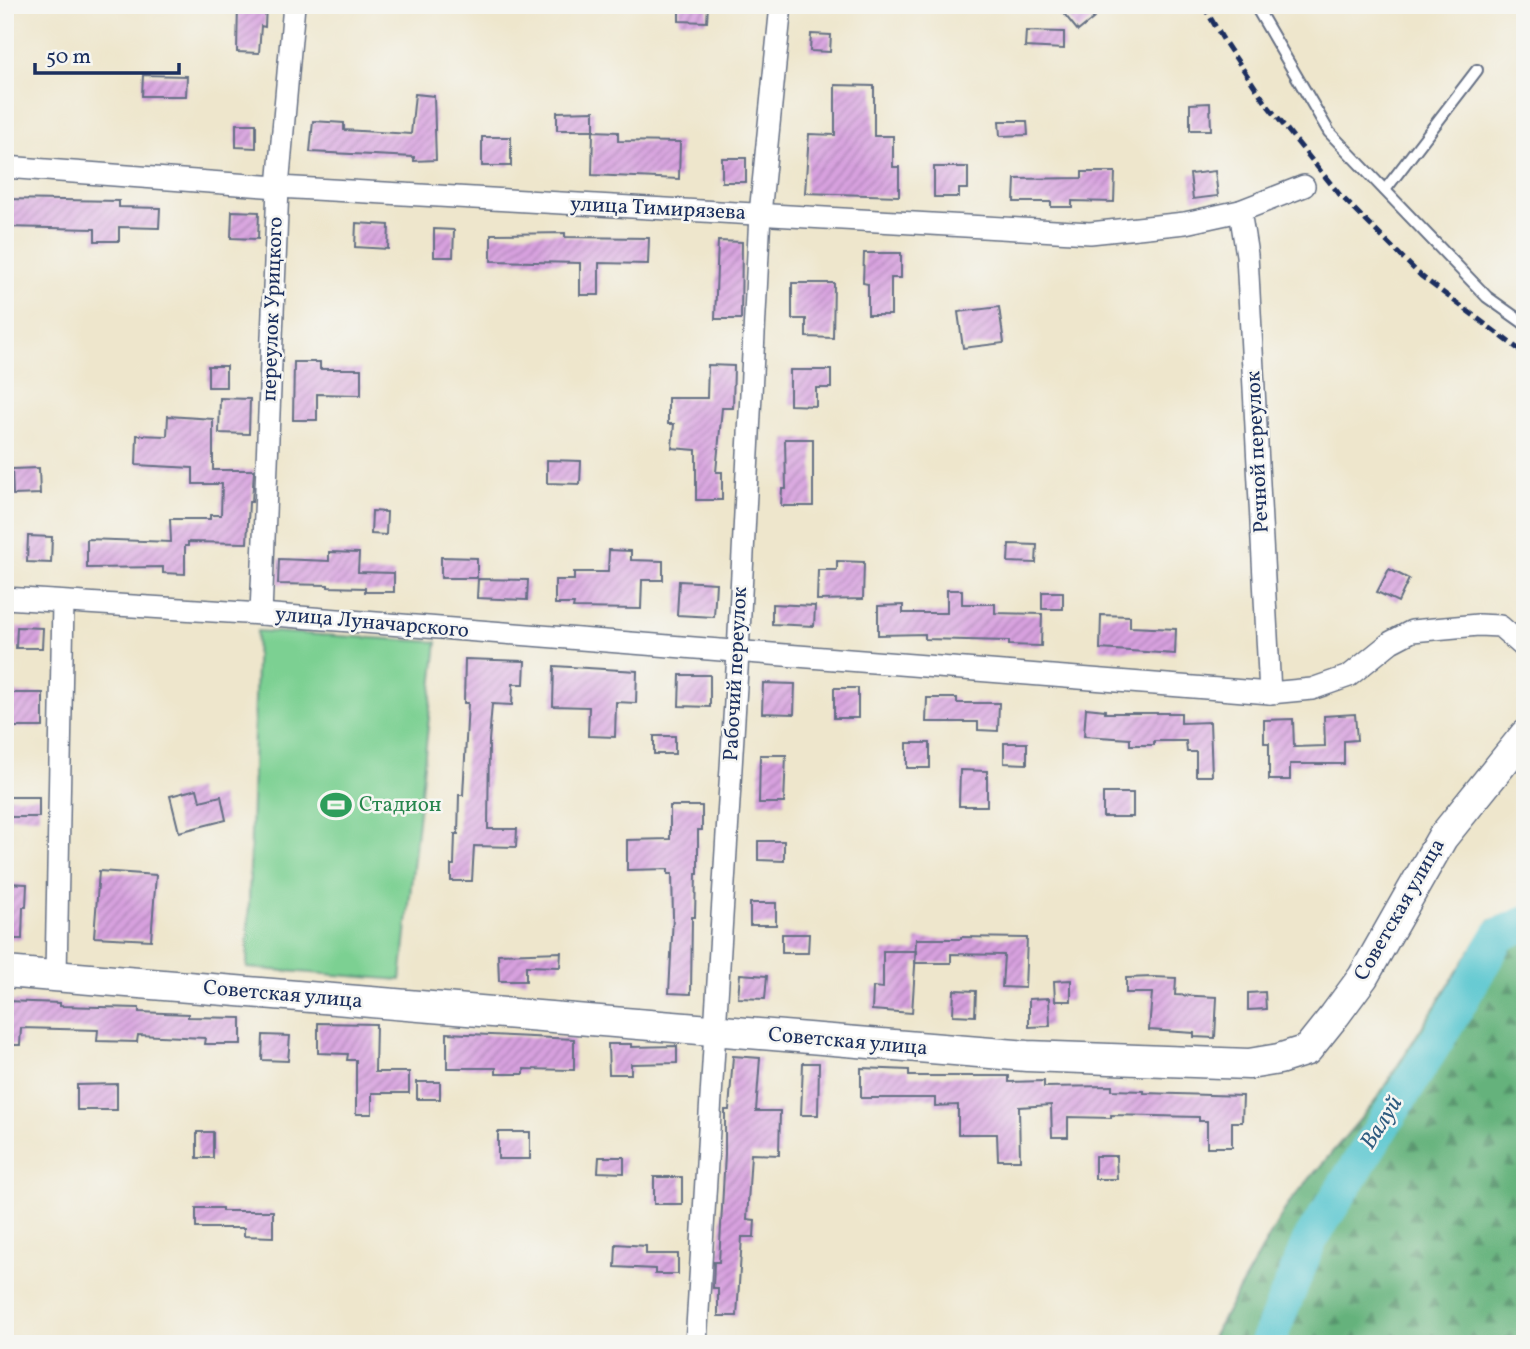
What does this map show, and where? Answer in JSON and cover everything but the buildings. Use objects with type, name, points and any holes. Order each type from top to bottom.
[{"type":"main road","name":"Советская улица","points":[[5,972],[1027,1056],[1249,1064],[1279,1059],[1307,1049],[1363,977],[1442,838],[1525,735]]},
{"type":"street","name":"переулок Урицкого","points":[[261,614],[278,187],[294,5]]},
{"type":"street","name":"Рабочий переулок","points":[[696,1344],[738,653],[760,214],[781,5]]},
{"type":"street","name":"улица Тимирязева","points":[[5,167],[278,187],[1090,233],[1185,223],[1240,211],[1304,186]]},
{"type":"street","name":"Речной переулок","points":[[1240,211],[1247,255],[1270,693]]},
{"type":"street","name":"улица Луначарского","points":[[5,598],[261,614],[1270,693],[1311,689],[1349,676],[1391,642],[1412,631],[1478,625],[1500,626],[1525,648]]},
{"type":"street","points":[[56,975],[63,602]]},
{"type":"lane","points":[[1255,5],[1329,132],[1487,297],[1525,324]]},
{"type":"lane","points":[[1385,190],[1477,70]]},
{"type":"green space","name":"Стадион","points":[[257,631],[437,642],[401,980],[247,968]]},
{"type":"green space","points":[[1525,907],[1525,1344],[1208,1344],[1288,1204],[1374,1103],[1489,921]]},
{"type":"waterway","name":"Валуй","points":[[1267,1344],[1310,1240],[1447,1024],[1499,935],[1525,924]]},
{"type":"railway","points":[[1203,5],[1268,106],[1340,195],[1421,276],[1525,354]]},
{"type":"place","name":"Стадион","points":[[336,805]]}]
